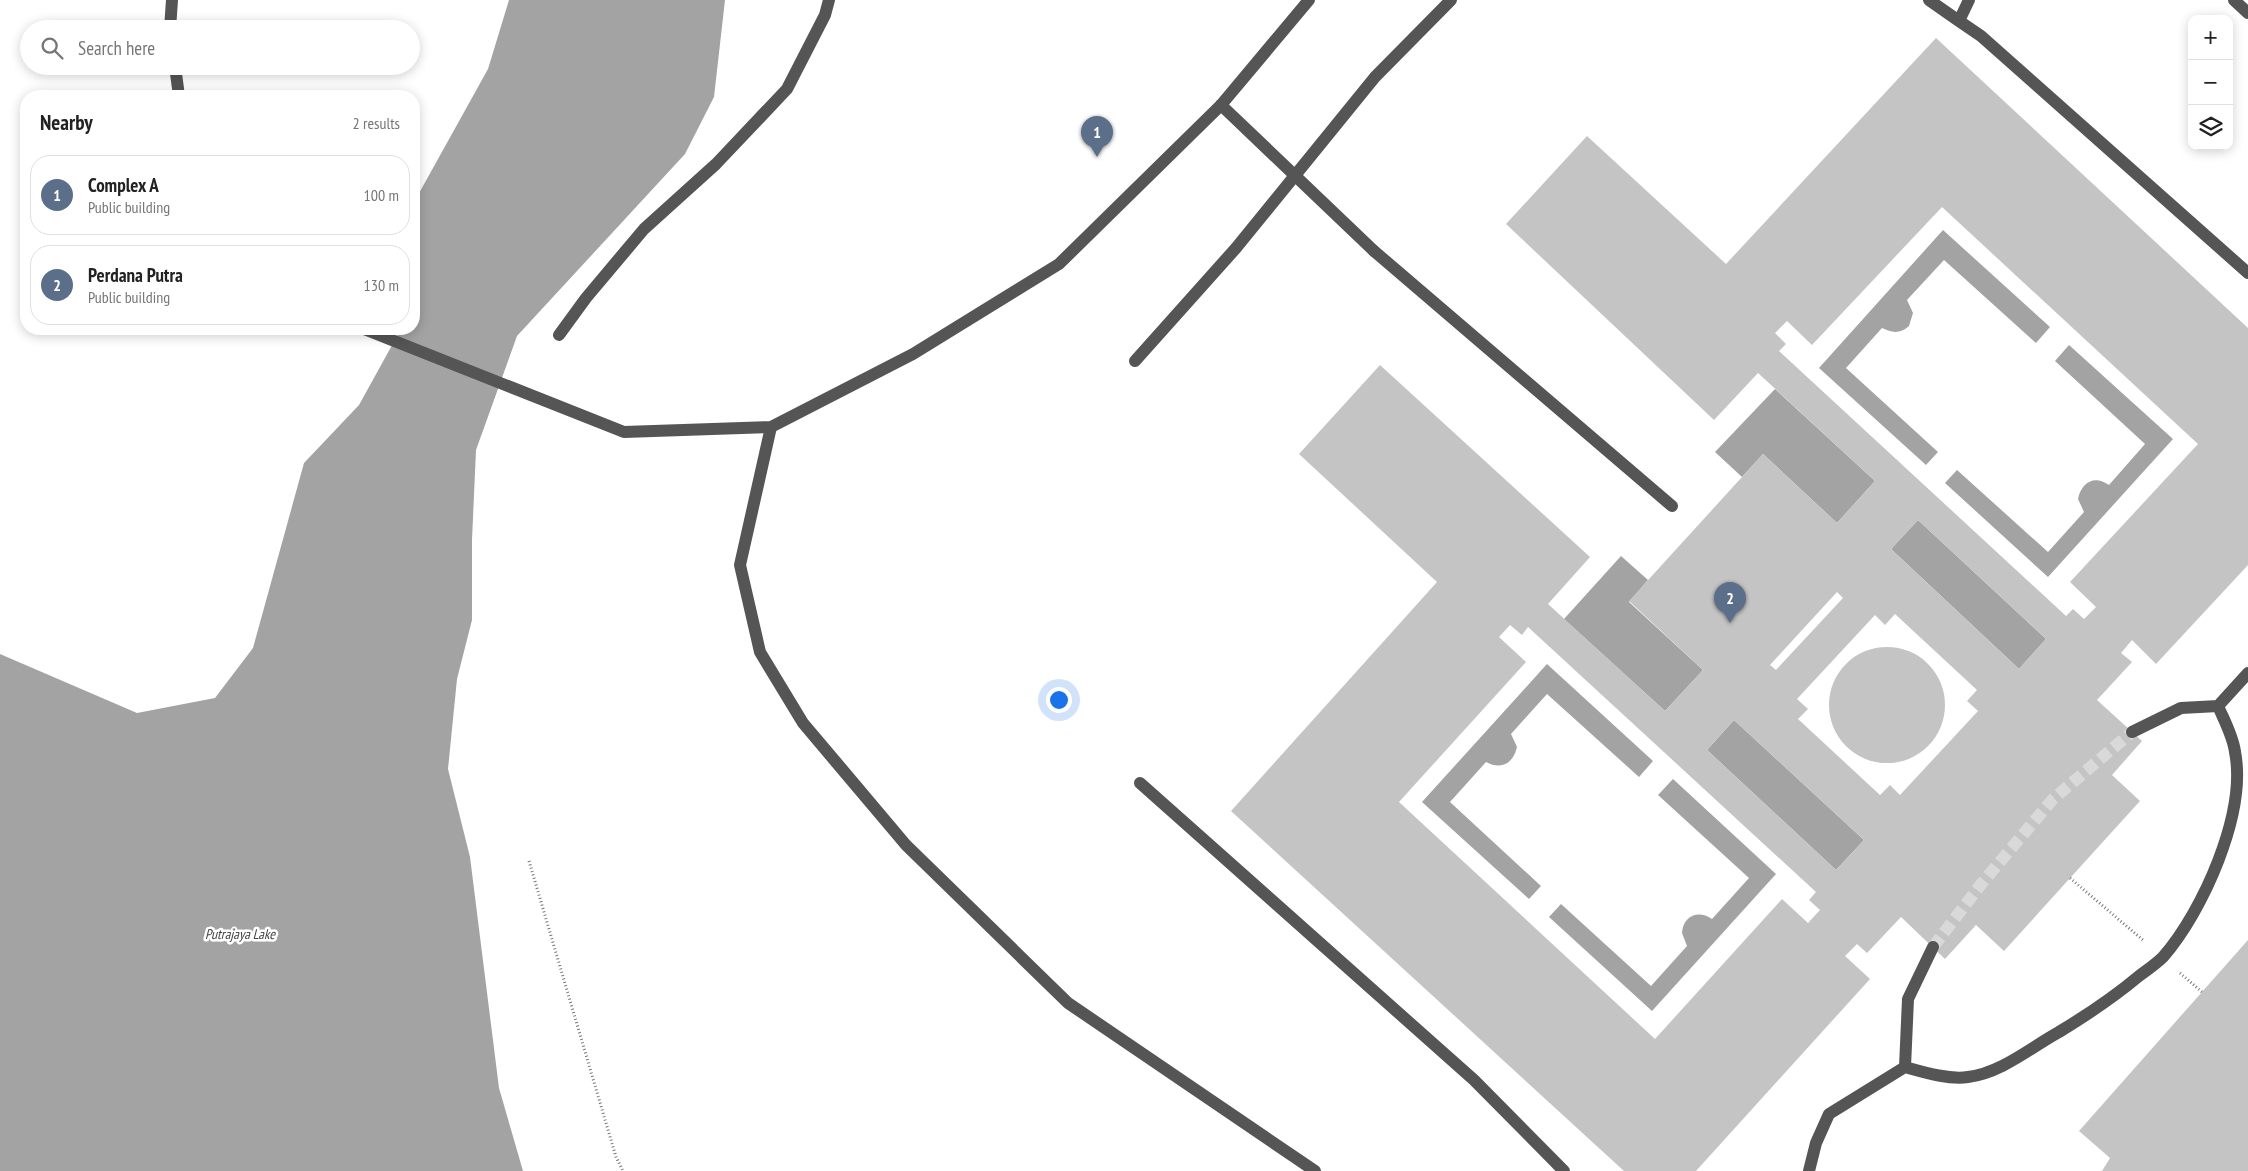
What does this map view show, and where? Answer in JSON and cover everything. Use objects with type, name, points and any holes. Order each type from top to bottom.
[{"type":"lane","points":[[171,20],[172,0]]},
{"type":"lane","points":[[559,335],[586,298],[644,229],[716,164],[786,89],[825,15],[830,0]]},
{"type":"lane","points":[[379,335],[624,432],[771,427],[913,354],[1059,264],[1221,106],[1309,0]]},
{"type":"lane","points":[[1135,361],[1236,248],[1375,77],[1451,0]]},
{"type":"lane","points":[[1929,0],[1981,36],[2248,273]]},
{"type":"lane","points":[[1959,21],[1968,0]]},
{"type":"lane","points":[[2234,0],[2248,13]]},
{"type":"lane","points":[[177,75],[179,90]]},
{"type":"lane","points":[[1221,106],[1374,251],[1672,506]]},
{"type":"lane","points":[[771,427],[740,565],[760,652],[803,723],[906,845],[1068,1002],[1315,1171]]},
{"type":"lane","points":[[2132,732],[2181,708],[2218,706],[2248,673]]},
{"type":"lane","points":[[1809,1171],[1816,1143],[1828,1114],[1905,1067],[1929,1074],[1968,1077],[2004,1066],[2106,1003],[2162,958],[2185,927],[2204,894],[2220,857],[2230,820],[2237,784],[2235,751],[2218,706]]},
{"type":"lane","points":[[1140,783],[1474,1080],[1564,1171]]},
{"type":"lane","points":[[1905,1067],[1908,999],[1933,947]]},
{"type":"path","points":[[529,861],[616,1157],[623,1171]]},
{"type":"path","points":[[2070,878],[2125,925]]},
{"type":"path","points":[[2180,973],[2202,992]]},
{"type":"water","name":"Putrajaya Lake","points":[[509,0],[725,0],[714,97],[685,154],[517,336],[476,450],[472,540],[472,620],[457,679],[448,769],[470,857],[499,1088],[523,1171],[0,1171],[0,654],[137,713],[215,698],[253,648],[304,463],[359,405],[398,335],[420,335],[420,191],[488,69]]},
{"type":"water","points":[[1943,230],[2050,327],[2036,343],[1944,260],[1907,300],[1913,313],[1909,326],[1896,332],[1882,328],[1846,368],[1938,452],[1926,465],[1819,368]]},
{"type":"water","points":[[2069,345],[2173,439],[2048,577],[1945,483],[1957,470],[2048,552],[2084,512],[2078,499],[2085,485],[2093,480],[2098,480],[2109,485],[2145,444],[2055,361]]},
{"type":"water","points":[[1775,389],[1875,481],[1837,523],[1763,454],[1742,477],[1715,452]]},
{"type":"water","points":[[1918,520],[2046,639],[2019,669],[1891,549]]},
{"type":"water","points":[[1621,556],[1648,580],[1629,602],[1703,670],[1665,711],[1564,619]]},
{"type":"water","points":[[1547,664],[1653,761],[1639,777],[1547,694],[1511,734],[1517,747],[1513,758],[1506,764],[1501,765],[1486,762],[1450,802],[1541,886],[1529,899],[1422,802]]},
{"type":"water","points":[[1734,720],[1864,840],[1836,870],[1707,750]]},
{"type":"water","points":[[1673,779],[1776,874],[1652,1011],[1549,917],[1561,904],[1651,986],[1687,946],[1682,933],[1688,918],[1702,915],[1712,919],[1749,878],[1658,795]]},
{"type":"building","points":[[1936,38],[2248,328],[2248,565],[2156,664],[2132,640],[2121,653],[2132,662],[2097,700],[2142,741],[2112,775],[2140,801],[2004,951],[1976,925],[1945,959],[1901,917],[1867,953],[1857,944],[1845,956],[1870,979],[1696,1171],[1624,1171],[1231,811],[1437,582],[1299,454],[1380,365],[1590,557],[1548,604],[1665,711],[1703,670],[1629,601],[1763,454],[1837,523],[1875,481],[1758,373],[1714,420],[1506,224],[1587,136],[1726,264]],"holes":[[[1942,207],[2198,444],[2070,582],[2096,607],[2084,619],[2073,609],[2066,616],[1779,351],[1786,344],[1775,333],[1787,321],[1812,345]],[[1918,520],[2046,639],[2019,669],[1891,549]],[[1837,592],[1843,598],[1776,670],[1770,665]],[[1895,614],[1977,690],[1967,701],[1978,711],[1900,795],[1890,785],[1880,795],[1798,719],[1808,709],[1797,699],[1875,615],[1885,625]],[[1510,625],[1522,635],[1528,627],[1816,892],[1809,900],[1820,910],[1808,923],[1782,899],[1655,1039],[1399,802],[1526,662],[1499,637]],[[1734,720],[1864,840],[1836,870],[1707,750]]]},
{"type":"building","points":[[1887,647],[1909,651],[1928,664],[1941,683],[1945,705],[1941,727],[1928,746],[1909,759],[1887,763],[1865,759],[1846,746],[1833,727],[1829,705],[1833,683],[1846,664],[1865,651]]},
{"type":"building","points":[[2248,940],[2248,1171],[2102,1171],[2110,1158],[2079,1131]]},
{"type":"tunnel","points":[[1933,947],[1982,883],[2053,799],[2132,732]]},
{"type":"place","name":"Complex A","points":[[1097,157]]},
{"type":"place","name":"Perdana Putra","points":[[1730,623]]}]
